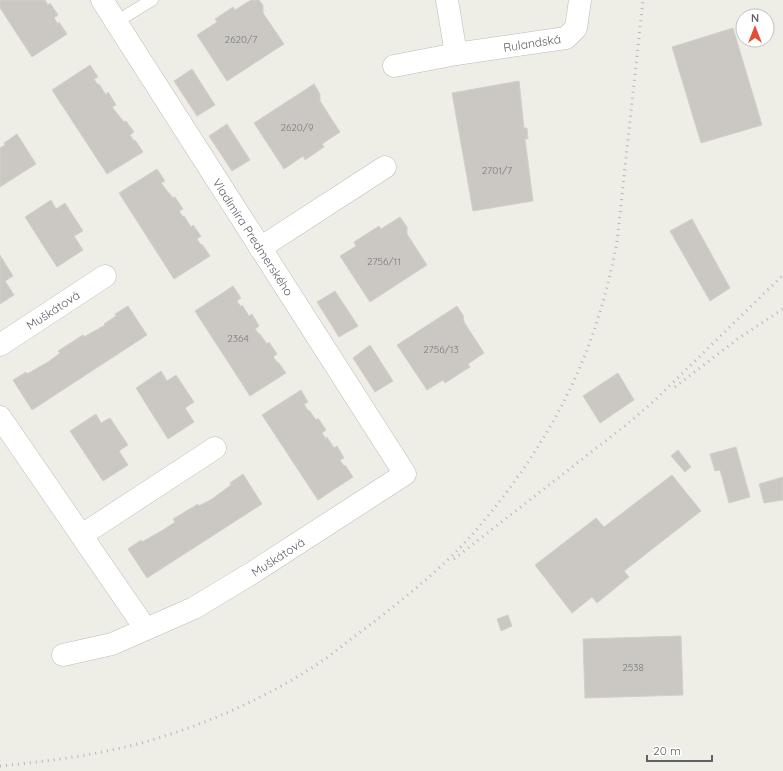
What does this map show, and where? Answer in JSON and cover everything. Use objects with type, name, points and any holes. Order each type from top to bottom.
[{"type":"street","name":"Vladimíra Predmerského","points":[[102,0],[405,474]]},
{"type":"street","points":[[447,0],[456,54]]},
{"type":"street","name":"Rulandská","points":[[394,66],[456,54],[566,38],[576,28],[580,0]]},
{"type":"street","points":[[260,248],[385,167]]},
{"type":"street","name":"Muškátová","points":[[0,345],[105,276]]},
{"type":"street","points":[[0,417],[145,628]]},
{"type":"street","points":[[82,535],[215,448]]},
{"type":"street","name":"Muškátová","points":[[63,655],[112,644],[145,628],[194,608],[259,569],[405,474]]},
{"type":"lane","points":[[116,22],[152,0]]},
{"type":"building","points":[[0,0],[45,0],[48,5],[50,3],[58,15],[54,18],[58,24],[59,22],[67,34],[32,57],[0,8]]},
{"type":"building","points":[[251,0],[259,0],[263,5],[263,13],[284,44],[227,81],[197,35],[217,22],[215,19],[233,7],[235,10]]},
{"type":"building","points":[[733,28],[735,35],[735,48],[739,48],[762,125],[701,143],[672,47]]},
{"type":"building","points":[[90,65],[98,77],[94,79],[106,95],[108,92],[116,105],[112,107],[124,122],[126,121],[134,132],[130,135],[143,152],[107,174],[52,90]]},
{"type":"building","points":[[192,69],[215,105],[197,116],[174,81]]},
{"type":"building","points":[[519,81],[524,128],[527,128],[528,139],[525,139],[533,201],[473,211],[452,93]]},
{"type":"building","points":[[314,84],[320,94],[320,101],[340,132],[322,144],[324,147],[305,160],[303,156],[284,169],[254,123]]},
{"type":"building","points":[[227,124],[250,160],[232,171],[209,136]]},
{"type":"building","points":[[17,134],[36,164],[0,187],[0,148],[5,145],[4,143]]},
{"type":"building","points":[[157,169],[165,181],[161,183],[173,198],[175,197],[183,209],[179,211],[191,227],[193,225],[201,236],[197,239],[210,256],[174,279],[119,193]]},
{"type":"building","points":[[51,200],[56,209],[65,203],[83,231],[74,236],[83,250],[57,267],[25,217]]},
{"type":"building","points":[[400,217],[407,227],[407,234],[427,265],[370,302],[340,256],[356,246],[354,242],[379,226],[381,229]]},
{"type":"building","points":[[692,219],[730,288],[710,301],[670,231]]},
{"type":"building","points":[[0,255],[13,276],[5,281],[14,295],[0,304]]},
{"type":"building","points":[[233,286],[241,298],[237,301],[241,307],[242,305],[249,316],[252,314],[259,326],[255,329],[267,344],[269,342],[277,354],[273,357],[286,373],[250,396],[195,311]]},
{"type":"building","points":[[335,291],[358,326],[339,337],[317,302]]},
{"type":"building","points":[[128,306],[147,335],[32,410],[13,380],[48,362],[60,353],[58,351],[83,335],[84,337],[105,325],[104,324],[116,316],[115,314]]},
{"type":"building","points":[[457,306],[463,315],[464,322],[484,353],[468,364],[470,367],[445,383],[443,380],[427,390],[397,345]]},
{"type":"building","points":[[370,345],[393,381],[375,392],[353,358]]},
{"type":"building","points":[[161,371],[167,381],[176,375],[194,402],[185,408],[194,422],[168,439],[136,388]]},
{"type":"building","points":[[618,373],[634,400],[600,423],[583,396]]},
{"type":"building","points":[[301,390],[308,402],[304,404],[308,411],[309,410],[316,420],[318,418],[326,430],[322,433],[326,439],[327,437],[334,448],[337,446],[344,458],[340,460],[353,477],[318,500],[262,415]]},
{"type":"building","points":[[96,414],[101,423],[110,418],[128,445],[119,451],[128,465],[103,481],[70,431]]},
{"type":"building","points":[[736,447],[750,497],[729,503],[720,470],[715,471],[710,454]]},
{"type":"building","points":[[678,450],[691,467],[685,472],[671,456]]},
{"type":"building","points":[[243,474],[262,504],[147,578],[128,549],[141,540],[142,542],[163,530],[175,522],[173,519],[198,504],[199,506],[212,499]]},
{"type":"building","points":[[672,475],[701,511],[624,571],[629,577],[597,603],[592,597],[572,613],[535,565],[596,518],[604,527]]},
{"type":"building","points":[[783,477],[783,500],[764,503],[759,484]]},
{"type":"building","points":[[508,615],[512,626],[501,631],[497,619]]},
{"type":"building","points":[[681,636],[683,695],[585,698],[583,639]]},
{"type":"railway","points":[[0,766],[78,756],[117,749],[155,739],[200,724],[266,694],[328,657],[406,596],[456,551],[489,515],[509,490],[545,435],[561,407],[588,348],[601,309],[617,242],[643,0]]},
{"type":"railway","points":[[454,559],[626,425],[654,401],[783,275]]},
{"type":"railway","points":[[675,387],[739,338],[783,309]]}]
